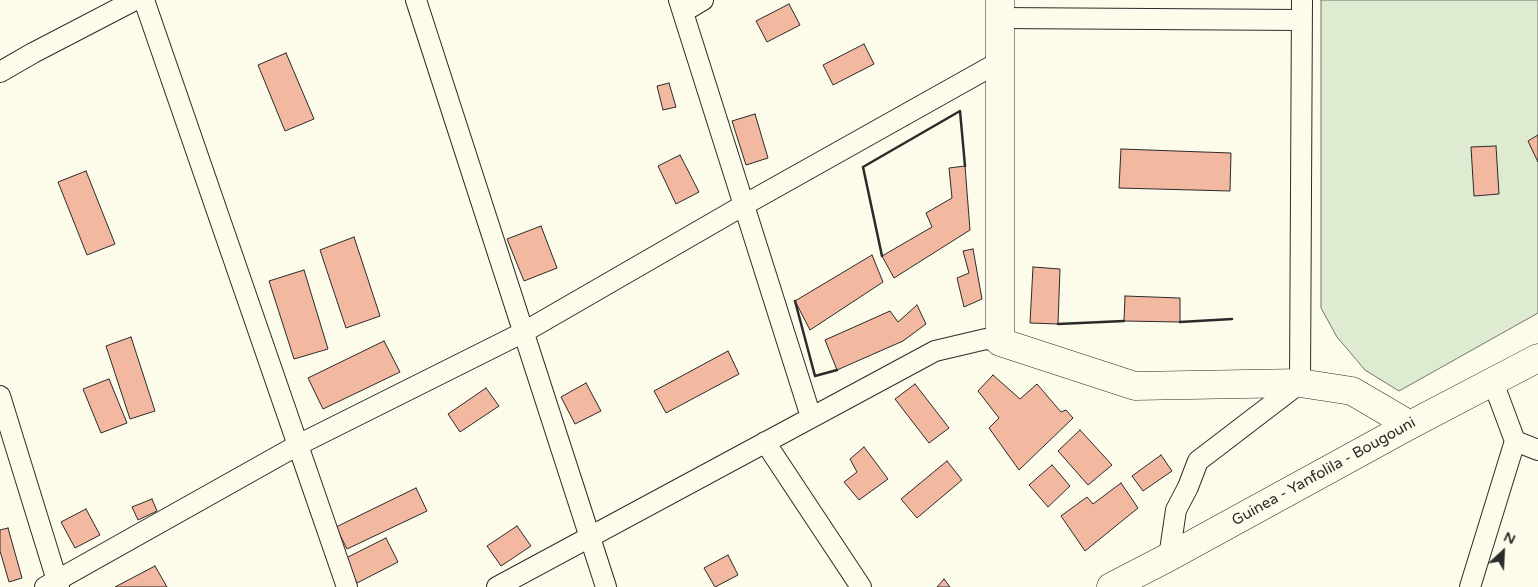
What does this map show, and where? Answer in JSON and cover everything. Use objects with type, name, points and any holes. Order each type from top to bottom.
[{"type":"street","points":[[0,72],[135,0]]},
{"type":"street","points":[[144,0],[347,587]]},
{"type":"street","points":[[416,0],[606,587]]},
{"type":"street","points":[[703,0],[681,6],[811,418]]},
{"type":"street","points":[[1000,342],[1000,9],[1302,10],[1300,384]]},
{"type":"street","points":[[0,396],[53,585],[298,445],[524,332],[744,205],[999,62]]},
{"type":"street","points":[[497,587],[935,350],[986,339],[1135,386],[1300,384],[1352,391],[1410,425]]},
{"type":"street","name":"Guinea - Yanfolila - Bougouni","points":[[1126,585],[1169,558],[1410,425],[1538,358]]},
{"type":"street","points":[[1470,587],[1515,441],[1493,382]]},
{"type":"street","points":[[1169,558],[1176,510],[1188,487],[1198,461],[1300,384]]},
{"type":"street","points":[[1515,441],[1538,450]]},
{"type":"street","points":[[765,442],[861,587]]},
{"type":"green space","points":[[1321,0],[1538,0],[1538,313],[1399,391],[1365,370],[1337,337],[1321,308]]},
{"type":"building","points":[[789,4],[800,25],[767,42],[756,21]]},
{"type":"building","points":[[864,44],[874,64],[833,85],[823,65]]},
{"type":"building","points":[[286,53],[314,119],[285,131],[258,65]]},
{"type":"building","points":[[669,83],[676,107],[663,110],[657,86]]},
{"type":"building","points":[[755,114],[768,158],[746,165],[732,121]]},
{"type":"building","points":[[1538,135],[1538,162],[1528,141]]},
{"type":"building","points":[[1496,146],[1499,194],[1474,196],[1471,147]]},
{"type":"building","points":[[1121,149],[1231,153],[1230,191],[1119,188]]},
{"type":"building","points":[[680,155],[699,192],[676,204],[658,166]]},
{"type":"building","points":[[965,166],[970,230],[894,278],[882,256],[932,227],[926,213],[952,198],[949,168]]},
{"type":"building","points":[[86,171],[115,244],[87,255],[58,182]]},
{"type":"building","points":[[541,226],[557,268],[524,281],[507,239]]},
{"type":"building","points":[[354,237],[380,316],[346,328],[320,250]]},
{"type":"building","points":[[973,249],[982,299],[964,307],[957,278],[969,273],[963,251]]},
{"type":"building","points":[[872,255],[883,282],[810,330],[795,301]]},
{"type":"building","points":[[1033,267],[1060,269],[1058,324],[1030,323]]},
{"type":"building","points":[[304,270],[328,349],[294,359],[269,281]]},
{"type":"building","points":[[1125,296],[1180,298],[1180,322],[1124,321]]},
{"type":"building","points":[[917,305],[926,324],[903,341],[837,370],[825,340],[890,311],[898,322]]},
{"type":"building","points":[[131,337],[155,411],[130,419],[106,346]]},
{"type":"building","points":[[384,341],[400,372],[323,409],[308,378]]},
{"type":"building","points":[[728,351],[739,374],[666,413],[654,391]]},
{"type":"building","points":[[993,375],[1020,399],[1037,384],[1061,412],[1066,410],[1073,418],[1019,470],[989,428],[999,418],[978,391]]},
{"type":"building","points":[[109,379],[127,423],[101,433],[83,389]]},
{"type":"building","points":[[586,383],[601,411],[575,424],[561,397]]},
{"type":"building","points":[[915,384],[949,428],[929,443],[895,399]]},
{"type":"building","points":[[486,388],[499,406],[460,432],[448,414]]},
{"type":"building","points":[[1080,430],[1112,465],[1088,485],[1058,451]]},
{"type":"building","points":[[864,447],[888,479],[859,500],[844,482],[857,472],[850,459]]},
{"type":"building","points":[[1161,455],[1172,471],[1143,491],[1132,476]]},
{"type":"building","points":[[947,461],[962,480],[917,518],[901,499]]},
{"type":"building","points":[[1052,465],[1070,486],[1048,507],[1029,485]]},
{"type":"building","points":[[1121,483],[1138,508],[1085,551],[1061,516],[1087,497],[1093,504]]},
{"type":"building","points":[[416,488],[427,511],[347,549],[336,527]]},
{"type":"building","points":[[152,499],[157,511],[138,520],[132,507]]},
{"type":"building","points":[[86,509],[100,535],[75,548],[61,522]]},
{"type":"building","points":[[517,526],[531,546],[501,566],[487,546]]},
{"type":"building","points":[[8,528],[22,578],[9,582],[0,551],[0,530]]},
{"type":"building","points":[[386,538],[398,562],[357,583],[344,559]]},
{"type":"building","points":[[728,555],[738,575],[715,587],[704,568]]},
{"type":"building","points":[[155,566],[167,587],[115,587]]},
{"type":"building","points":[[944,579],[950,587],[937,587]]},
{"type":"wall","points":[[882,256],[863,167],[960,111],[965,166]]},
{"type":"wall","points":[[795,301],[815,376],[837,370]]},
{"type":"wall","points":[[1180,322],[1232,319]]},
{"type":"wall","points":[[1058,324],[1124,321]]}]
